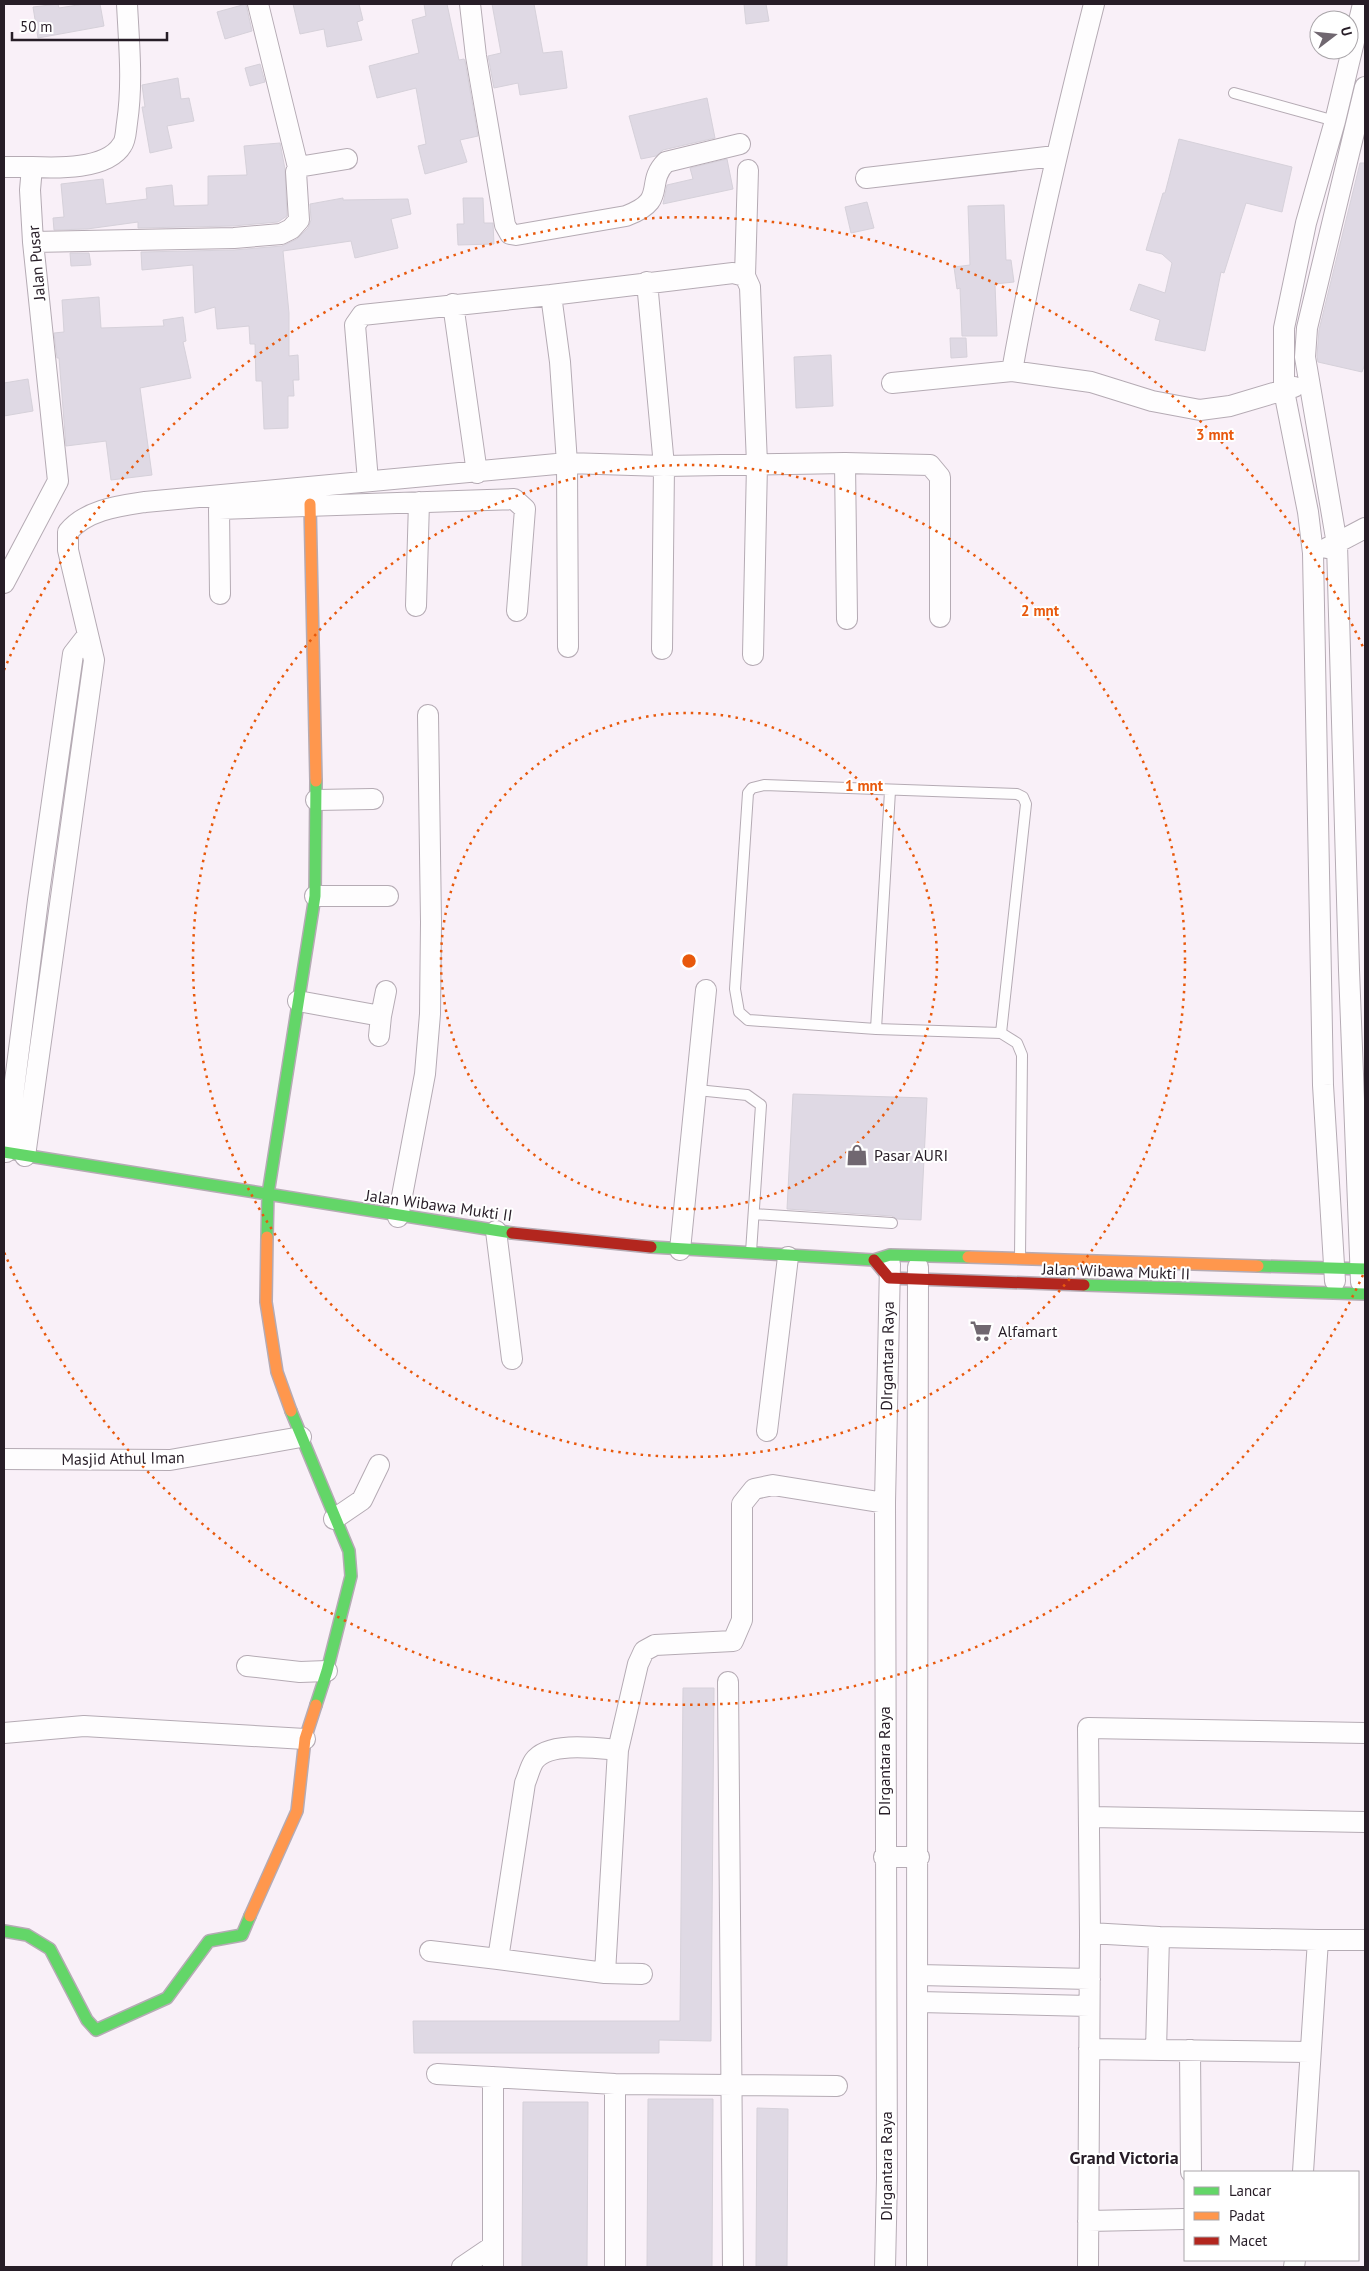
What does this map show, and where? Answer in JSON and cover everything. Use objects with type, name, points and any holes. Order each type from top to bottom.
[{"type":"main road","points":[[4,1931],[26,1935],[50,1949],[87,2020],[96,2030],[167,1998],[209,1941],[242,1935],[297,1811],[305,1739],[327,1672],[351,1576],[349,1551],[301,1437],[277,1372],[266,1302],[268,1194],[315,896],[316,800],[310,504]]},
{"type":"main road","name":"Jalan Wibawa Mukti II","points":[[11,1153],[398,1217],[496,1231],[680,1250],[751,1255],[882,1258],[918,1256],[1018,1271],[1363,1294]]},
{"type":"main road","name":"Jalan Wibawa Mukti II","points":[[889,1278],[918,1280],[1018,1271],[1363,1269]]},
{"type":"street","points":[[4,167],[60,168],[86,165],[110,157],[122,145],[132,93],[128,4]]},
{"type":"street","points":[[33,242],[234,238],[281,234],[291,229],[299,220],[296,172],[298,167],[258,4]]},
{"type":"street","points":[[470,4],[476,56],[505,225],[510,234],[516,235],[607,220],[638,212],[647,206],[653,196],[658,169],[666,162],[740,144]]},
{"type":"street","points":[[1012,371],[1026,290],[1056,156],[1094,4]]},
{"type":"street","points":[[1336,1293],[1323,1085],[1313,553],[1308,512],[1284,391],[1284,328],[1306,222],[1335,121],[1363,4]]},
{"type":"street","points":[[1363,1294],[1357,970],[1337,544],[1305,356],[1307,328],[1365,87]]},
{"type":"street","points":[[1335,121],[1355,127]]},
{"type":"street","points":[[866,178],[1056,156]]},
{"type":"street","points":[[298,167],[348,159]]},
{"type":"street","name":"Jalan Pusar","points":[[4,582],[58,481],[33,242],[30,190],[32,167]]},
{"type":"street","points":[[748,170],[745,276],[750,287],[757,464],[753,655]]},
{"type":"street","points":[[368,482],[356,326],[362,315],[733,273],[745,276]]},
{"type":"street","points":[[647,282],[664,466],[662,649]]},
{"type":"street","points":[[551,295],[560,362],[567,464],[568,647]]},
{"type":"street","points":[[453,304],[476,473]]},
{"type":"street","points":[[892,383],[1012,371],[1091,382],[1152,401],[1200,410],[1230,406],[1284,391],[1308,382]]},
{"type":"street","points":[[845,463],[847,619]]},
{"type":"street","points":[[11,1153],[59,902],[94,660],[68,550],[68,532],[77,521],[120,506],[200,496],[567,464],[664,466],[845,463],[930,464],[940,477],[940,616]]},
{"type":"street","points":[[220,594],[219,509],[310,504],[514,499],[525,509],[517,611]]},
{"type":"street","points":[[416,606],[419,502]]},
{"type":"street","points":[[1313,553],[1337,544],[1365,528]]},
{"type":"street","points":[[11,1153],[38,900],[68,686],[73,654],[87,636]]},
{"type":"street","points":[[68,686],[90,689]]},
{"type":"street","points":[[398,1217],[425,1074],[430,1014],[431,922],[428,715]]},
{"type":"street","points":[[316,800],[373,799]]},
{"type":"street","points":[[315,896],[388,896]]},
{"type":"street","points":[[38,900],[59,902]]},
{"type":"street","points":[[1322,970],[1357,970]]},
{"type":"street","points":[[379,1036],[386,990]]},
{"type":"street","points":[[680,1250],[706,990]]},
{"type":"street","points":[[298,1001],[381,1016]]},
{"type":"street","points":[[496,1231],[512,1359]]},
{"type":"street","name":"DIrgantara Raya","points":[[917,2267],[919,1857],[916,1396],[918,1256]]},
{"type":"street","points":[[767,1431],[788,1257]]},
{"type":"street","name":"DIrgantara Raya","points":[[882,1258],[889,1278],[885,1503],[884,1858],[887,2178],[885,2267]]},
{"type":"street","points":[[887,1395],[916,1396]]},
{"type":"street","name":"Masjid Athul Iman","points":[[4,1459],[170,1460],[301,1437]]},
{"type":"street","points":[[334,1519],[362,1500],[379,1465]]},
{"type":"street","points":[[605,1973],[618,1750],[638,1664],[644,1651],[655,1645],[733,1641],[742,1620],[742,1504],[754,1489],[773,1485],[885,1503]]},
{"type":"street","points":[[247,1666],[300,1672],[327,1672]]},
{"type":"street","points":[[728,1682],[733,2267]]},
{"type":"street","points":[[4,1733],[84,1726],[305,1739]]},
{"type":"street","points":[[1088,2267],[1090,1816],[1088,1728],[1365,1733]]},
{"type":"street","points":[[498,1959],[525,1783],[535,1760],[551,1749],[590,1747],[618,1750]]},
{"type":"street","points":[[1090,1816],[1365,1822]]},
{"type":"street","points":[[884,1858],[919,1857]]},
{"type":"street","points":[[1090,1933],[1159,1937],[1365,1940]]},
{"type":"street","points":[[1156,2050],[1159,1937]]},
{"type":"street","points":[[1303,2171],[1318,1940]]},
{"type":"street","points":[[430,1951],[605,1973],[642,1974]]},
{"type":"street","points":[[919,1974],[1090,1979]]},
{"type":"street","points":[[919,2002],[1089,2006]]},
{"type":"street","points":[[1089,2049],[1310,2052]]},
{"type":"street","points":[[1190,2050],[1191,2171]]},
{"type":"street","points":[[437,2074],[615,2084],[837,2086]]},
{"type":"street","points":[[492,2267],[493,2077]]},
{"type":"street","points":[[615,2084],[615,2267]]},
{"type":"street","points":[[887,2178],[918,2176]]},
{"type":"street","points":[[1088,2221],[1184,2219]]},
{"type":"street","points":[[462,2267],[493,2246]]},
{"type":"lane","points":[[1234,93],[1335,121]]},
{"type":"lane","points":[[1002,1033],[1026,804],[1023,797],[1017,794],[890,791],[764,785],[752,788],[748,792],[735,988],[739,1012],[748,1020],[876,1029],[1002,1033],[1017,1043],[1022,1055],[1018,1271]]},
{"type":"lane","points":[[876,1029],[890,791]]},
{"type":"lane","points":[[697,1090],[747,1095],[761,1105],[751,1255]]},
{"type":"lane","points":[[754,1214],[892,1223]]},
{"type":"building","points":[[58,4],[59,8],[84,4],[100,4],[104,26],[38,38],[33,7]]},
{"type":"building","points":[[246,4],[252,31],[225,39],[217,12]]},
{"type":"building","points":[[293,4],[359,4],[363,20],[357,22],[362,40],[327,47],[324,29],[300,34]]},
{"type":"building","points":[[424,4],[447,4],[459,60],[464,59],[465,61],[478,136],[460,140],[467,162],[425,174],[418,146],[426,144],[416,88],[377,98],[369,66],[419,53],[412,20],[426,16]]},
{"type":"building","points":[[492,4],[534,4],[543,53],[562,51],[567,88],[520,95],[518,83],[494,88],[488,56],[501,53]]},
{"type":"building","points":[[744,4],[766,4],[769,21],[746,24]]},
{"type":"building","points":[[260,64],[265,82],[250,86],[245,68]]},
{"type":"building","points":[[178,78],[181,99],[189,98],[194,121],[167,126],[172,148],[150,153],[142,107],[145,107],[142,85]]},
{"type":"building","points":[[707,98],[715,138],[663,150],[656,156],[641,159],[629,116]]},
{"type":"building","points":[[1179,139],[1292,167],[1282,212],[1246,203],[1224,273],[1221,272],[1205,351],[1155,340],[1160,320],[1130,310],[1139,284],[1165,293],[1172,263],[1162,254],[1146,250],[1163,193],[1165,193]]},
{"type":"building","points":[[280,143],[285,169],[287,216],[278,222],[233,226],[138,228],[138,222],[87,229],[54,230],[53,218],[64,217],[61,184],[103,179],[106,204],[147,199],[146,188],[172,185],[174,206],[208,205],[208,176],[247,175],[244,146]]},
{"type":"building","points":[[727,159],[733,189],[663,204],[667,185],[693,179],[690,168]]},
{"type":"building","points":[[1360,163],[1365,163],[1365,364],[1362,372],[1318,362],[1317,356],[1319,330]]},
{"type":"building","points":[[343,198],[343,200],[408,199],[411,214],[391,219],[398,248],[355,258],[351,241],[283,251],[289,313],[289,356],[298,355],[299,380],[293,380],[294,396],[288,396],[288,428],[264,429],[262,381],[256,381],[255,344],[250,344],[249,326],[217,329],[215,307],[195,313],[193,265],[142,270],[141,252],[234,250],[282,246],[297,239],[308,228],[311,220],[310,204]]},
{"type":"building","points":[[463,198],[483,198],[484,223],[493,223],[494,244],[458,245],[457,224],[464,224]]},
{"type":"building","points":[[867,202],[874,228],[851,233],[845,207]]},
{"type":"building","points":[[1004,205],[1006,260],[1011,260],[1014,282],[995,284],[997,336],[962,336],[960,288],[957,289],[954,267],[970,265],[968,206]]},
{"type":"building","points":[[70,253],[89,253],[91,265],[71,266]]},
{"type":"building","points":[[99,297],[101,328],[164,326],[163,320],[183,317],[186,341],[183,342],[191,378],[140,388],[152,475],[111,480],[106,441],[66,446],[59,358],[57,358],[54,333],[64,332],[62,300]]},
{"type":"building","points":[[950,338],[966,338],[967,357],[951,358]]},
{"type":"building","points":[[831,355],[833,406],[796,408],[794,357]]},
{"type":"building","points":[[28,379],[33,411],[4,416],[4,383]]},
{"type":"building","name":"Pasar AURI","points":[[793,1094],[927,1098],[921,1220],[897,1219],[892,1216],[787,1209]]},
{"type":"building","points":[[683,1688],[714,1688],[711,2041],[659,2040],[659,2053],[414,2053],[413,2021],[680,2021]]},
{"type":"building","points":[[648,2099],[713,2099],[712,2267],[647,2267]]},
{"type":"building","points":[[523,2102],[588,2102],[587,2267],[522,2267]]},
{"type":"building","points":[[757,2108],[788,2109],[787,2266],[756,2266]]},
{"type":"traffic: fast","points":[[267,1237],[268,1194],[315,896],[316,781]]},
{"type":"traffic: fast","points":[[4,1152],[512,1233]]},
{"type":"traffic: fast","points":[[651,1247],[874,1260],[890,1255],[968,1257]]},
{"type":"traffic: fast","points":[[1258,1266],[1365,1269]]},
{"type":"traffic: fast","points":[[1084,1285],[1365,1294]]},
{"type":"traffic: fast","points":[[291,1411],[349,1551],[351,1576],[327,1671],[316,1705]]},
{"type":"traffic: fast","points":[[4,1931],[27,1935],[50,1949],[87,2020],[96,2030],[167,1998],[209,1941],[242,1935],[250,1916]]},
{"type":"traffic: slow","points":[[310,504],[316,781]]},
{"type":"traffic: slow","points":[[267,1237],[266,1302],[277,1372],[291,1411]]},
{"type":"traffic: slow","points":[[968,1257],[1258,1266]]},
{"type":"traffic: slow","points":[[250,1916],[297,1811],[305,1739],[316,1705]]},
{"type":"traffic: jam","points":[[512,1233],[651,1247]]},
{"type":"traffic: jam","points":[[874,1260],[889,1278],[1084,1285]]},
{"type":"place","name":"Pasar AURI","points":[[857,1155]]},
{"type":"place","name":"Alfamart","points":[[981,1331]]},
{"type":"district","name":"Grand Victoria","points":[[1124,2157]]}]
